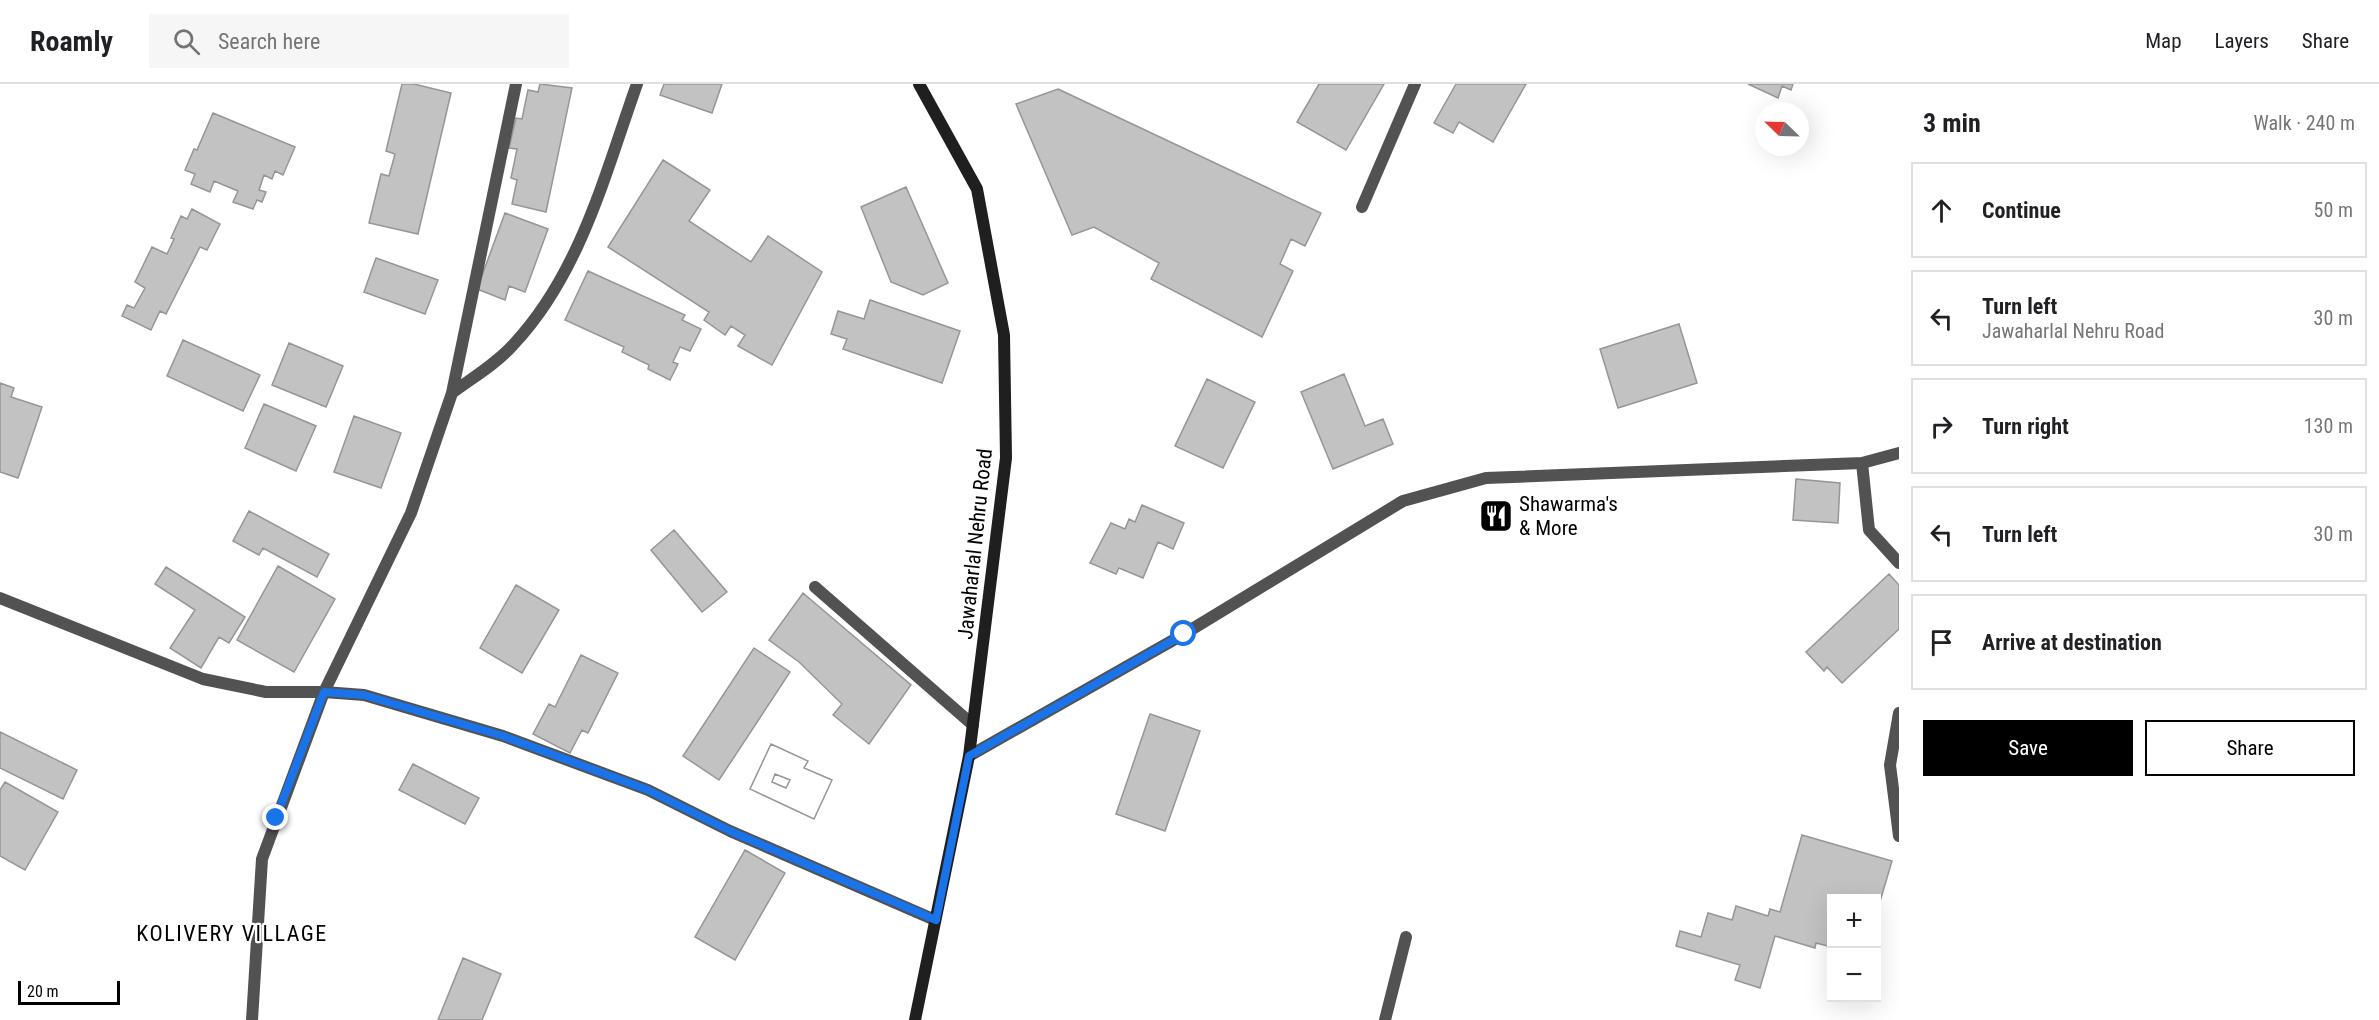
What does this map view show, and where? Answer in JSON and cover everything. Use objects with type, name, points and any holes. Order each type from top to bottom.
[{"type":"street","points":[[252,1020],[262,859],[324,692],[411,513],[452,393],[516,84]]},
{"type":"street","points":[[452,393],[512,346],[545,303],[578,248],[637,84]]},
{"type":"street","name":"Jawaharlal Nehru Road","points":[[915,1020],[969,756],[1006,458],[1004,335],[977,189],[919,84]]},
{"type":"street","points":[[1362,207],[1415,84]]},
{"type":"street","points":[[969,756],[1184,634],[1403,501],[1486,478],[1862,463],[1899,453]]},
{"type":"street","points":[[1862,463],[1869,530],[1899,563]]},
{"type":"street","points":[[815,587],[973,725]]},
{"type":"street","points":[[0,598],[202,679],[266,692],[364,695],[503,736],[648,790],[730,831],[936,920]]},
{"type":"street","points":[[1899,713],[1890,765],[1899,836]]},
{"type":"street","points":[[1385,1020],[1406,937]]},
{"type":"building","points":[[402,84],[414,84],[451,93],[418,234],[369,223],[381,174],[389,176],[395,154],[386,151]]},
{"type":"building","points":[[540,84],[572,88],[546,212],[512,204],[517,180],[511,178],[517,149],[509,148],[516,118],[522,119],[528,90],[538,92]]},
{"type":"building","points":[[664,84],[722,84],[712,113],[660,95]]},
{"type":"building","points":[[1319,84],[1384,84],[1346,150],[1297,122]]},
{"type":"building","points":[[1456,84],[1526,84],[1493,142],[1459,122],[1453,133],[1434,123]]},
{"type":"building","points":[[1748,84],[1793,84],[1791,90],[1782,86],[1778,98]]},
{"type":"building","points":[[1058,89],[1321,213],[1305,246],[1291,239],[1280,264],[1293,271],[1262,337],[1151,279],[1159,263],[1094,227],[1072,235],[1016,104]]},
{"type":"building","points":[[213,113],[295,147],[283,175],[275,171],[272,179],[264,175],[259,190],[266,192],[262,202],[257,200],[253,209],[233,202],[238,191],[214,181],[210,192],[191,184],[195,174],[185,170],[194,149],[197,150]]},
{"type":"building","points":[[663,160],[710,190],[689,221],[751,262],[768,236],[822,272],[772,365],[738,346],[745,335],[731,326],[725,335],[704,320],[709,312],[608,247]]},
{"type":"building","points":[[906,187],[948,283],[923,295],[891,282],[861,207]]},
{"type":"building","points":[[192,209],[220,224],[207,250],[200,247],[166,314],[160,311],[151,330],[122,316],[127,305],[134,308],[145,288],[135,282],[152,247],[167,254],[181,216],[187,219]]},
{"type":"building","points":[[505,213],[548,229],[525,292],[509,286],[505,300],[477,289]]},
{"type":"building","points":[[376,258],[438,280],[425,314],[364,292]]},
{"type":"building","points":[[588,271],[685,315],[682,320],[701,329],[690,351],[680,347],[673,362],[678,364],[670,380],[648,369],[649,365],[622,352],[624,347],[565,320]]},
{"type":"building","points":[[870,300],[960,331],[942,383],[843,349],[847,339],[831,334],[838,311],[864,319]]},
{"type":"building","points":[[1679,324],[1697,383],[1618,408],[1600,349]]},
{"type":"building","points":[[183,340],[260,375],[243,411],[167,376]]},
{"type":"building","points":[[289,343],[343,366],[326,407],[272,385]]},
{"type":"building","points":[[1344,374],[1365,426],[1383,419],[1393,444],[1333,469],[1301,392]]},
{"type":"building","points":[[1207,379],[1255,402],[1223,468],[1175,446]]},
{"type":"building","points":[[0,383],[14,388],[11,397],[42,407],[18,478],[0,472]]},
{"type":"building","points":[[264,404],[316,426],[296,471],[245,448]]},
{"type":"building","points":[[354,416],[401,433],[381,488],[334,472]]},
{"type":"building","points":[[1796,479],[1840,483],[1838,523],[1793,520]]},
{"type":"building","points":[[1142,505],[1184,523],[1173,549],[1158,542],[1143,578],[1119,568],[1116,574],[1090,563],[1111,523],[1125,529],[1129,519],[1135,522]]},
{"type":"building","points":[[249,511],[329,554],[317,577],[263,548],[259,555],[233,541]]},
{"type":"building","points":[[674,530],[727,592],[702,612],[651,550]]},
{"type":"building","points":[[278,566],[335,599],[294,672],[237,640]]},
{"type":"building","points":[[166,567],[245,617],[229,643],[219,637],[201,668],[170,648],[195,610],[155,584]]},
{"type":"building","points":[[1889,574],[1899,585],[1899,629],[1842,683],[1827,667],[1824,671],[1806,652]]},
{"type":"building","points":[[516,585],[559,610],[522,673],[480,648]]},
{"type":"building","points":[[803,593],[911,685],[869,744],[833,715],[842,704],[799,662],[769,640]]},
{"type":"building","points":[[754,648],[790,672],[719,780],[683,756]]},
{"type":"building","points":[[581,655],[618,673],[588,733],[582,730],[570,753],[533,734],[549,704],[555,707]]},
{"type":"building","points":[[1150,714],[1200,731],[1165,831],[1116,814]]},
{"type":"building","points":[[0,732],[77,770],[63,799],[0,768]]},
{"type":"building","points":[[771,744],[808,761],[804,768],[832,780],[814,819],[750,789]],"holes":[[[775,774],[790,780],[786,788],[772,782]]]},
{"type":"building","points":[[771,744],[808,761],[804,768],[832,780],[814,819],[750,789]]},
{"type":"building","points":[[413,764],[479,798],[465,824],[399,790]]},
{"type":"building","points":[[775,774],[790,780],[786,788],[772,782]]},
{"type":"building","points":[[5,782],[58,812],[25,870],[0,856],[0,790]]},
{"type":"building","points":[[1802,835],[1892,861],[1881,898],[1881,894],[1827,894],[1827,946],[1816,943],[1815,948],[1775,936],[1760,988],[1735,980],[1740,965],[1676,946],[1680,931],[1701,937],[1708,913],[1732,920],[1736,906],[1768,916],[1770,909],[1780,912]]},
{"type":"building","points":[[745,850],[785,873],[735,960],[695,937]]},
{"type":"building","points":[[463,958],[501,974],[482,1020],[438,1020]]},
{"type":"place","name":"Shawarma's & More","points":[[1496,516]]},
{"type":"district","name":"KOLIVERY VILLAGE","points":[[232,933]]},
{"type":"route","points":[[276,818],[324,692],[364,695],[503,736],[648,790],[730,831],[936,920],[969,756],[1184,634]]}]
